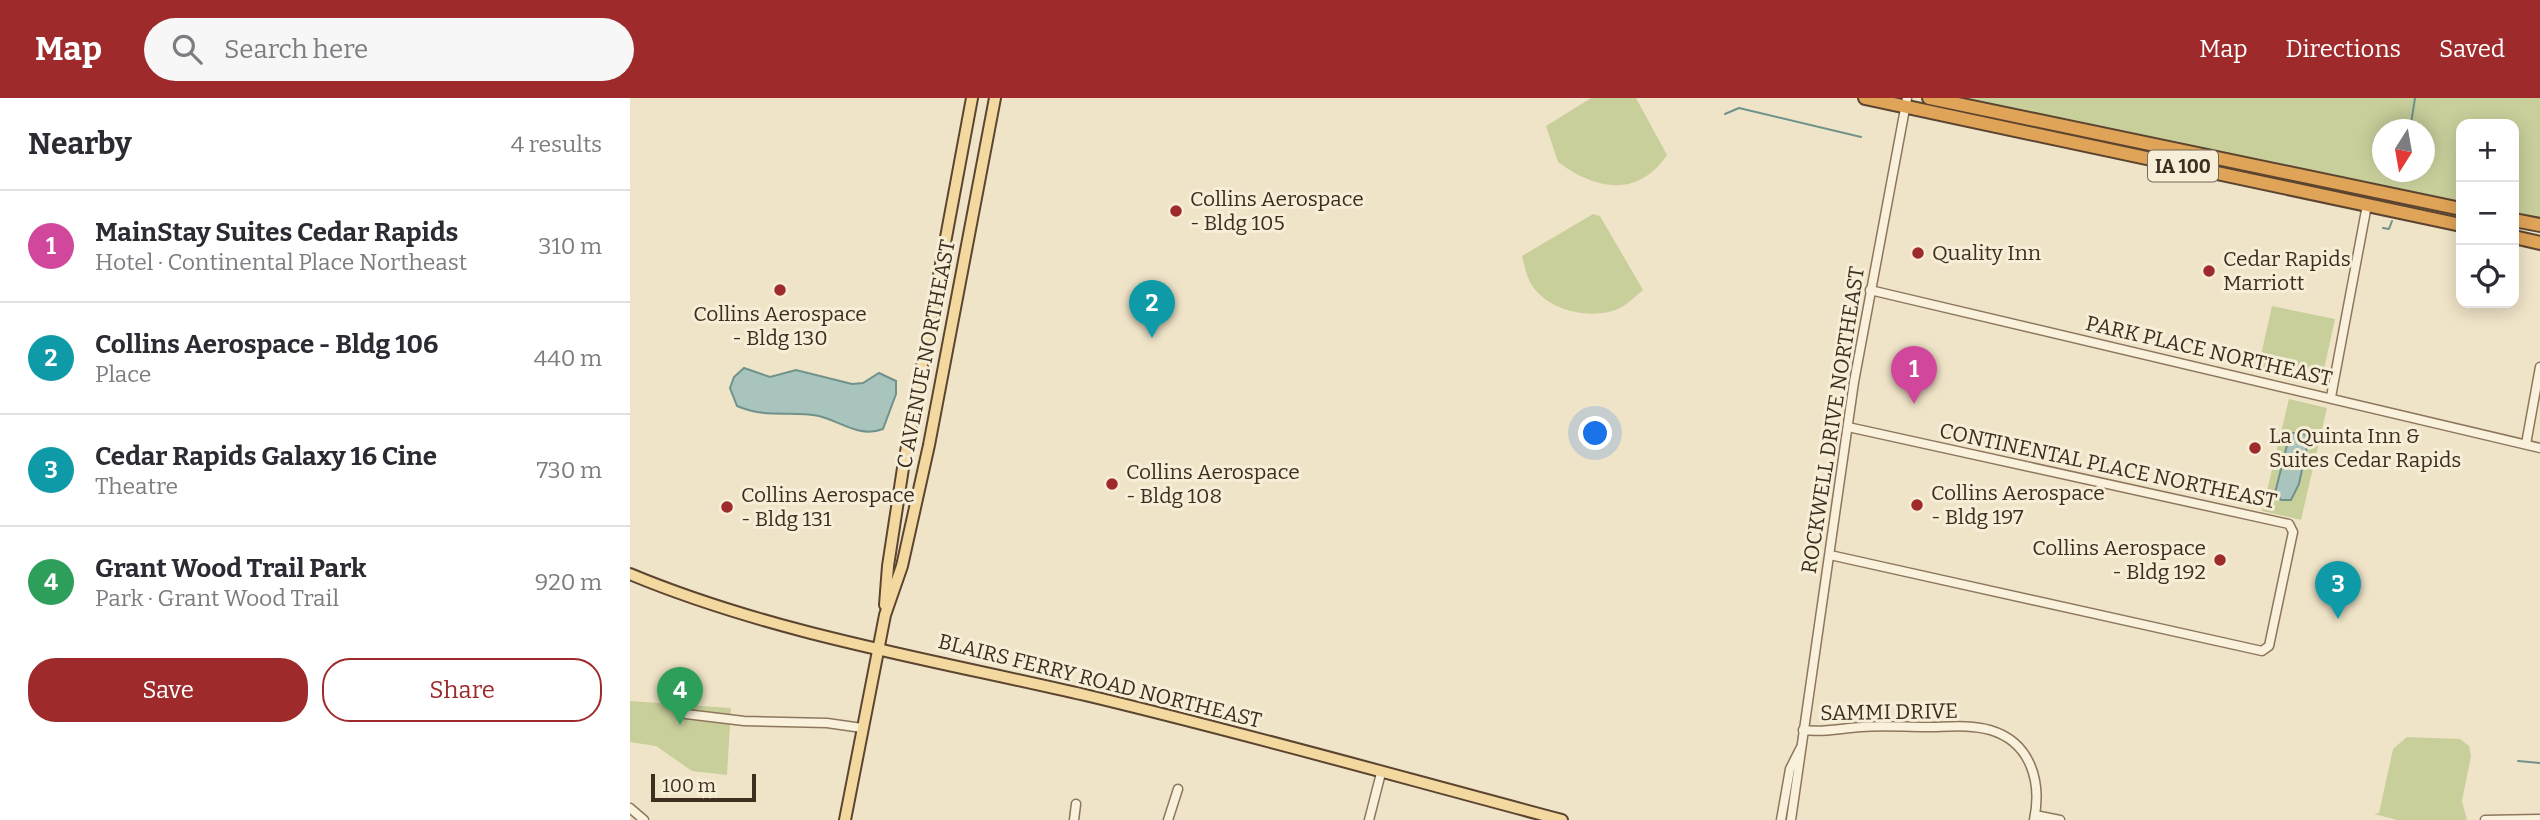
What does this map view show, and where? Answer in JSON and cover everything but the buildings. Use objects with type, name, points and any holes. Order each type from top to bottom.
[{"type":"highway","name":"IA 100","points":[[1865,98],[1906,103],[2456,224]]},
{"type":"highway","name":"IA 100","points":[[1929,98],[2456,208]]},
{"type":"highway","points":[[2367,205],[2376,198],[2456,214]]},
{"type":"highway","points":[[2519,221],[2540,225]]},
{"type":"highway","points":[[2519,238],[2540,243]]},
{"type":"main road","name":"C AVENUE NORTHEAST","points":[[885,615],[888,566],[903,468],[972,98]]},
{"type":"main road","name":"C AVENUE NORTHEAST","points":[[845,820],[885,615],[902,566],[929,445],[995,98]]},
{"type":"main road","name":"BLAIRS FERRY ROAD NORTHEAST","points":[[630,574],[708,603],[878,648],[1119,703],[1562,820]]},
{"type":"street","name":"ROCKWELL DRIVE NORTHEAST","points":[[1791,820],[1848,427],[1870,290],[1906,103]]},
{"type":"street","points":[[2331,397],[2367,205]]},
{"type":"street","name":"PARK PLACE NORTHEAST","points":[[1870,290],[2540,448]]},
{"type":"street","points":[[2526,444],[2540,367]]},
{"type":"street","name":"CONTINENTAL PLACE NORTHEAST","points":[[1830,555],[2262,651],[2269,646],[2293,531],[2289,524],[1848,427]]},
{"type":"street","points":[[686,714],[744,720],[827,723],[862,728]]},
{"type":"street","name":"SAMMI DRIVE","points":[[1803,730],[1824,732],[1868,726],[1971,727],[1995,732],[2016,744],[2033,769],[2037,783],[2034,817]]},
{"type":"street","name":"ROCKWELL DRIVE NORTHEAST","points":[[1781,820],[1790,769],[1800,749]]},
{"type":"street","points":[[1369,820],[1381,773]]},
{"type":"street","points":[[1168,820],[1178,789]]},
{"type":"street","points":[[1074,820],[1076,804]]},
{"type":"street","points":[[631,812],[644,820]]},
{"type":"street","points":[[2034,817],[2060,820]]},
{"type":"street","points":[[2486,820],[2540,819]]},
{"type":"green space","points":[[1591,98],[1636,98],[1667,155],[1656,169],[1643,178],[1616,185],[1587,179],[1558,162],[1546,126]]},
{"type":"green space","points":[[1929,98],[2540,98],[2540,225],[2519,221],[2519,119],[2456,119],[2456,208]]},
{"type":"green space","points":[[1593,214],[1600,216],[1643,290],[1622,307],[1598,314],[1571,311],[1547,300],[1537,292],[1529,279],[1522,256]]},
{"type":"green space","points":[[2272,306],[2335,319],[2321,383],[2258,368]]},
{"type":"green space","points":[[2289,399],[2327,408],[2301,520],[2262,511]]},
{"type":"green space","points":[[630,701],[731,708],[727,775],[692,771],[656,746],[630,742]]},
{"type":"green space","points":[[2407,737],[2460,739],[2469,746],[2471,756],[2462,801],[2467,820],[2397,820],[2374,814],[2379,813],[2393,749]]},
{"type":"water","points":[[744,368],[770,377],[796,370],[852,384],[863,383],[879,373],[896,381],[896,394],[883,429],[866,432],[819,416],[759,412],[737,406],[730,388],[734,377]]},
{"type":"water","points":[[2290,433],[2302,433],[2309,437],[2299,484],[2291,500],[2281,500],[2275,493]]},
{"type":"waterway","points":[[2412,119],[2415,98]]},
{"type":"waterway","points":[[1725,114],[1739,108],[1861,137]]},
{"type":"waterway","points":[[2383,228],[2389,229],[2392,221]]},
{"type":"waterway","points":[[2518,761],[2540,763]]},
{"type":"place","name":"Collins Aerospace - Bldg 105","points":[[1176,211]]},
{"type":"place","name":"Quality Inn","points":[[1918,253]]},
{"type":"place","name":"Cedar Rapids Marriott","points":[[2209,271]]},
{"type":"place","name":"Collins Aerospace - Bldg 130","points":[[780,290]]},
{"type":"place","name":"Collins Aerospace - Bldg 106","points":[[1152,338]]},
{"type":"place","name":"MainStay Suites Cedar Rapids","points":[[1914,404]]},
{"type":"place","name":"La Quinta Inn & Suites Cedar Rapids","points":[[2255,448]]},
{"type":"place","name":"Collins Aerospace - Bldg 108","points":[[1112,484]]},
{"type":"place","name":"Collins Aerospace - Bldg 197","points":[[1917,505]]},
{"type":"place","name":"Collins Aerospace - Bldg 131","points":[[727,507]]},
{"type":"place","name":"Collins Aerospace - Bldg 192","points":[[2220,560]]},
{"type":"place","name":"Cedar Rapids Galaxy 16 Cine","points":[[2338,619]]},
{"type":"place","name":"Grant Wood Trail Park","points":[[680,725]]}]
